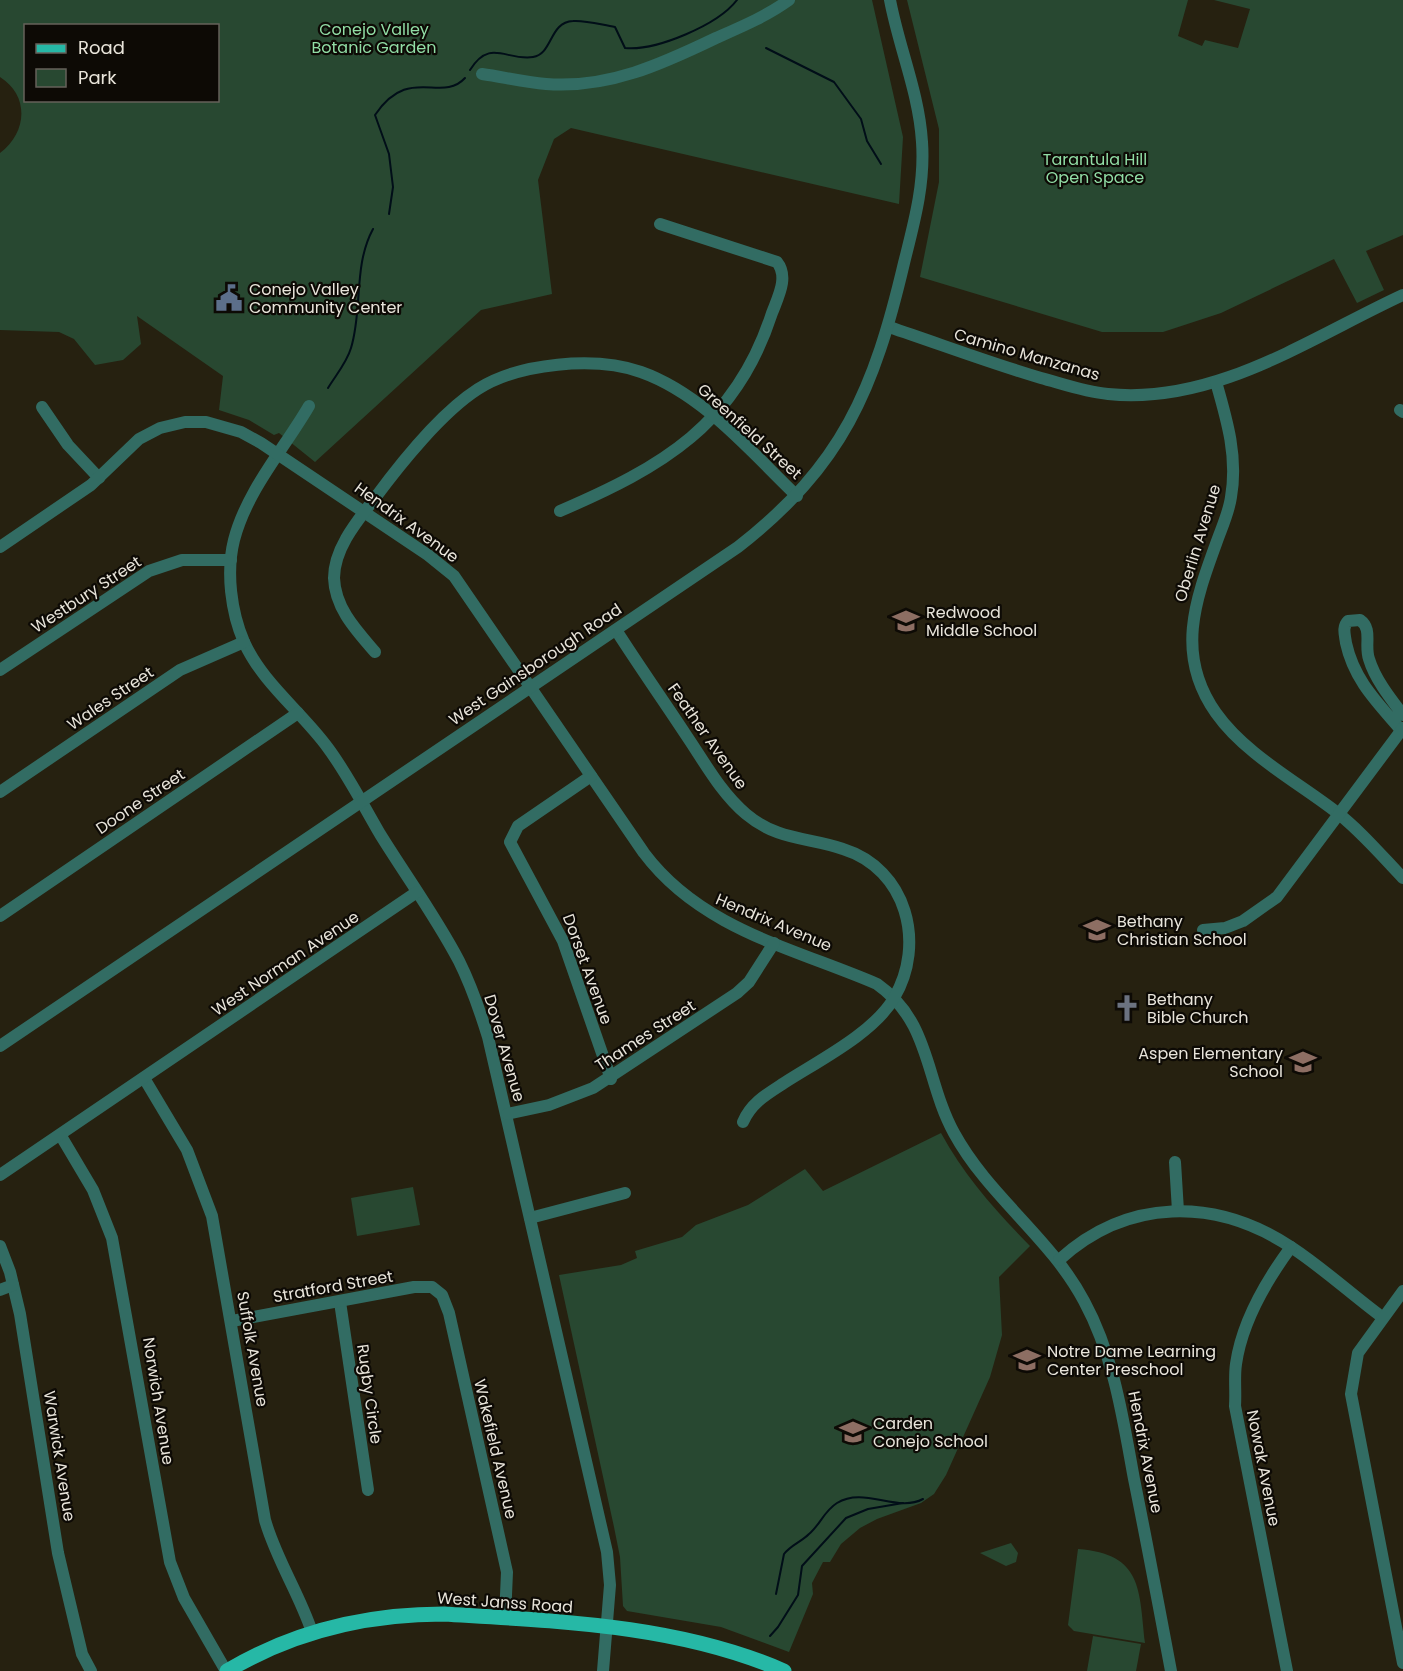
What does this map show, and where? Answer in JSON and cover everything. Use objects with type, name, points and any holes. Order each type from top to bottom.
[{"type":"main road","name":"West Janss Road","points":[[227,1671],[265,1650],[312,1632],[348,1622],[414,1614],[505,1618],[689,1638],[737,1651],[784,1671]]},
{"type":"street","points":[[482,74],[545,84],[587,83],[617,78],[669,61],[768,14],[789,0]]},
{"type":"street","name":"West Gainsborough Road","points":[[0,1046],[738,547],[796,496],[845,430],[865,392],[888,333],[919,202],[923,160],[920,118],[890,0]]},
{"type":"street","points":[[560,511],[618,486],[651,468],[679,448],[713,417],[738,386],[766,333],[783,272],[771,259],[660,224]]},
{"type":"street","name":"Camino Manzanas","points":[[888,333],[1106,394],[1165,393],[1216,382],[1254,368],[1403,295]]},
{"type":"street","name":"Greenfield Street","points":[[375,652],[344,611],[336,595],[334,575],[346,537],[391,476],[463,400],[484,385],[509,375],[577,363],[639,371],[685,394],[713,417],[796,496]]},
{"type":"street","name":"Oberlin Avenue","points":[[1216,382],[1231,434],[1234,476],[1231,500],[1198,591],[1192,619],[1191,640],[1199,680],[1217,714],[1232,732],[1338,813],[1403,878]]},
{"type":"street","name":"Dover Avenue","points":[[309,406],[250,499],[234,539],[231,590],[244,642],[266,678],[326,744],[361,800],[441,930],[471,988],[488,1037],[607,1552],[609,1585],[603,1671]]},
{"type":"street","points":[[42,408],[68,445],[99,478]]},
{"type":"street","name":"Hendrix Avenue","points":[[1,543],[99,478],[139,439],[160,428],[185,422],[224,426],[251,438],[365,511],[454,576],[657,870],[681,893],[719,919],[877,984],[895,997],[920,1038],[943,1110],[966,1154],[989,1186],[1059,1260],[1084,1301],[1098,1330],[1116,1385],[1171,1671]]},
{"type":"street","name":"Westbury Street","points":[[0,670],[149,572],[182,560],[231,560]]},
{"type":"street","points":[[1203,930],[1225,928],[1261,911],[1277,897],[1402,729],[1364,688],[1356,674],[1345,637],[1344,629],[1348,621],[1360,620],[1365,623],[1368,629],[1369,659],[1377,678],[1403,715]]},
{"type":"street","name":"Feather Avenue","points":[[616,630],[714,777],[747,815],[761,825],[795,840],[845,849],[878,869],[891,883],[902,902],[911,936],[907,971],[886,1010],[856,1036],[758,1100],[746,1114],[743,1122]]},
{"type":"street","name":"Wales Street","points":[[0,792],[180,670],[244,642]]},
{"type":"street","name":"Doone Street","points":[[0,915],[298,713]]},
{"type":"street","name":"Dorset Avenue","points":[[591,776],[518,826],[510,842],[563,941],[611,1079]]},
{"type":"street","name":"West Norman Avenue","points":[[0,1175],[61,1136],[417,892]]},
{"type":"street","name":"Thames Street","points":[[507,1114],[574,1097],[611,1079],[737,993],[749,982],[774,943]]},
{"type":"street","name":"Suffolk Avenue","points":[[144,1078],[171,1118],[197,1175],[219,1242],[269,1537],[303,1604],[312,1632]]},
{"type":"street","name":"Norwich Avenue","points":[[61,1136],[93,1190],[112,1238],[170,1562],[184,1598],[227,1671]]},
{"type":"street","points":[[1175,1162],[1178,1211]]},
{"type":"street","points":[[530,1218],[625,1194]]},
{"type":"street","points":[[1059,1260],[1099,1230],[1129,1219],[1178,1211],[1206,1213],[1234,1219],[1291,1247],[1382,1317]]},
{"type":"street","name":"Warwick Avenue","points":[[0,1246],[13,1285],[36,1408],[58,1553],[82,1654],[92,1671]]},
{"type":"street","name":"Nowak Avenue","points":[[1287,1671],[1235,1406],[1236,1363],[1254,1307],[1271,1275],[1291,1247]]},
{"type":"street","points":[[0,1290],[13,1285]]},
{"type":"street","name":"Stratford Street","points":[[232,1321],[414,1287],[426,1286],[438,1291]]},
{"type":"street","name":"Wakefield Avenue","points":[[438,1291],[449,1313],[507,1572],[505,1618]]},
{"type":"street","points":[[1403,1291],[1358,1353],[1351,1394],[1403,1663]]},
{"type":"street","name":"Rugby Circle","points":[[340,1302],[368,1490]]},
{"type":"green space","name":"Conejo Valley Botanic Garden","points":[[0,0],[872,0],[903,137],[899,204],[571,128],[554,139],[538,180],[552,294],[481,310],[315,462],[279,433],[274,435],[249,420],[219,410],[223,376],[137,316],[141,344],[123,360],[95,365],[74,339],[59,332],[0,330],[0,153],[16,135],[21,115],[20,104],[10,85],[0,77]]},
{"type":"green space","name":"Tarantula Hill Open Space","points":[[907,0],[1188,0],[1178,36],[1202,46],[1205,40],[1238,48],[1250,9],[1214,0],[1403,0],[1403,235],[1366,251],[1384,290],[1357,303],[1334,259],[1221,313],[1163,332],[1102,332],[920,277],[939,182],[939,129]]},
{"type":"green space","name":"Carden Conejo School","points":[[941,1133],[960,1164],[982,1193],[1030,1246],[999,1277],[1002,1335],[990,1377],[946,1475],[934,1494],[921,1503],[877,1519],[860,1528],[841,1544],[830,1562],[823,1562],[812,1583],[813,1594],[789,1652],[721,1627],[627,1611],[623,1606],[620,1557],[614,1527],[559,1275],[621,1265],[637,1258],[635,1251],[682,1237],[696,1225],[748,1205],[805,1169],[823,1191]]},
{"type":"green space","points":[[413,1187],[420,1225],[357,1236],[351,1198]]},
{"type":"green space","points":[[1011,1543],[1018,1553],[1016,1562],[1006,1566],[980,1553]]},
{"type":"green space","points":[[1078,1549],[1099,1552],[1115,1558],[1134,1578],[1141,1607],[1145,1643],[1074,1631],[1068,1625]]},
{"type":"green space","points":[[1093,1636],[1141,1644],[1136,1671],[1087,1671]]},
{"type":"waterway","points":[[470,70],[477,60],[492,53],[523,57],[539,55],[559,27],[573,21],[615,27],[625,48],[638,48],[669,41],[716,18],[737,0]]},
{"type":"waterway","points":[[766,48],[834,82],[861,119],[867,141],[881,164]]},
{"type":"waterway","points":[[389,214],[393,187],[389,154],[375,115],[388,100],[400,91],[424,87],[446,88],[456,85],[465,78]]},
{"type":"waterway","points":[[328,388],[351,348],[357,318],[360,273],[373,229]]},
{"type":"waterway","points":[[776,1594],[784,1554],[806,1537],[837,1503],[858,1497],[902,1503],[923,1499]]},
{"type":"waterway","points":[[770,1636],[798,1595],[802,1566],[846,1518],[868,1509],[903,1503]]},
{"type":"place","name":"Conejo Valley Community Center","points":[[229,298]]},
{"type":"place","name":"Redwood Middle School","points":[[906,621]]},
{"type":"place","name":"Bethany Christian School","points":[[1097,930]]},
{"type":"place","name":"Bethany Bible Church","points":[[1127,1008]]},
{"type":"place","name":"Aspen Elementary School","points":[[1303,1062]]},
{"type":"place","name":"Notre Dame Learning Center Preschool","points":[[1027,1360]]},
{"type":"place","name":"Carden Conejo School","points":[[853,1432]]}]
